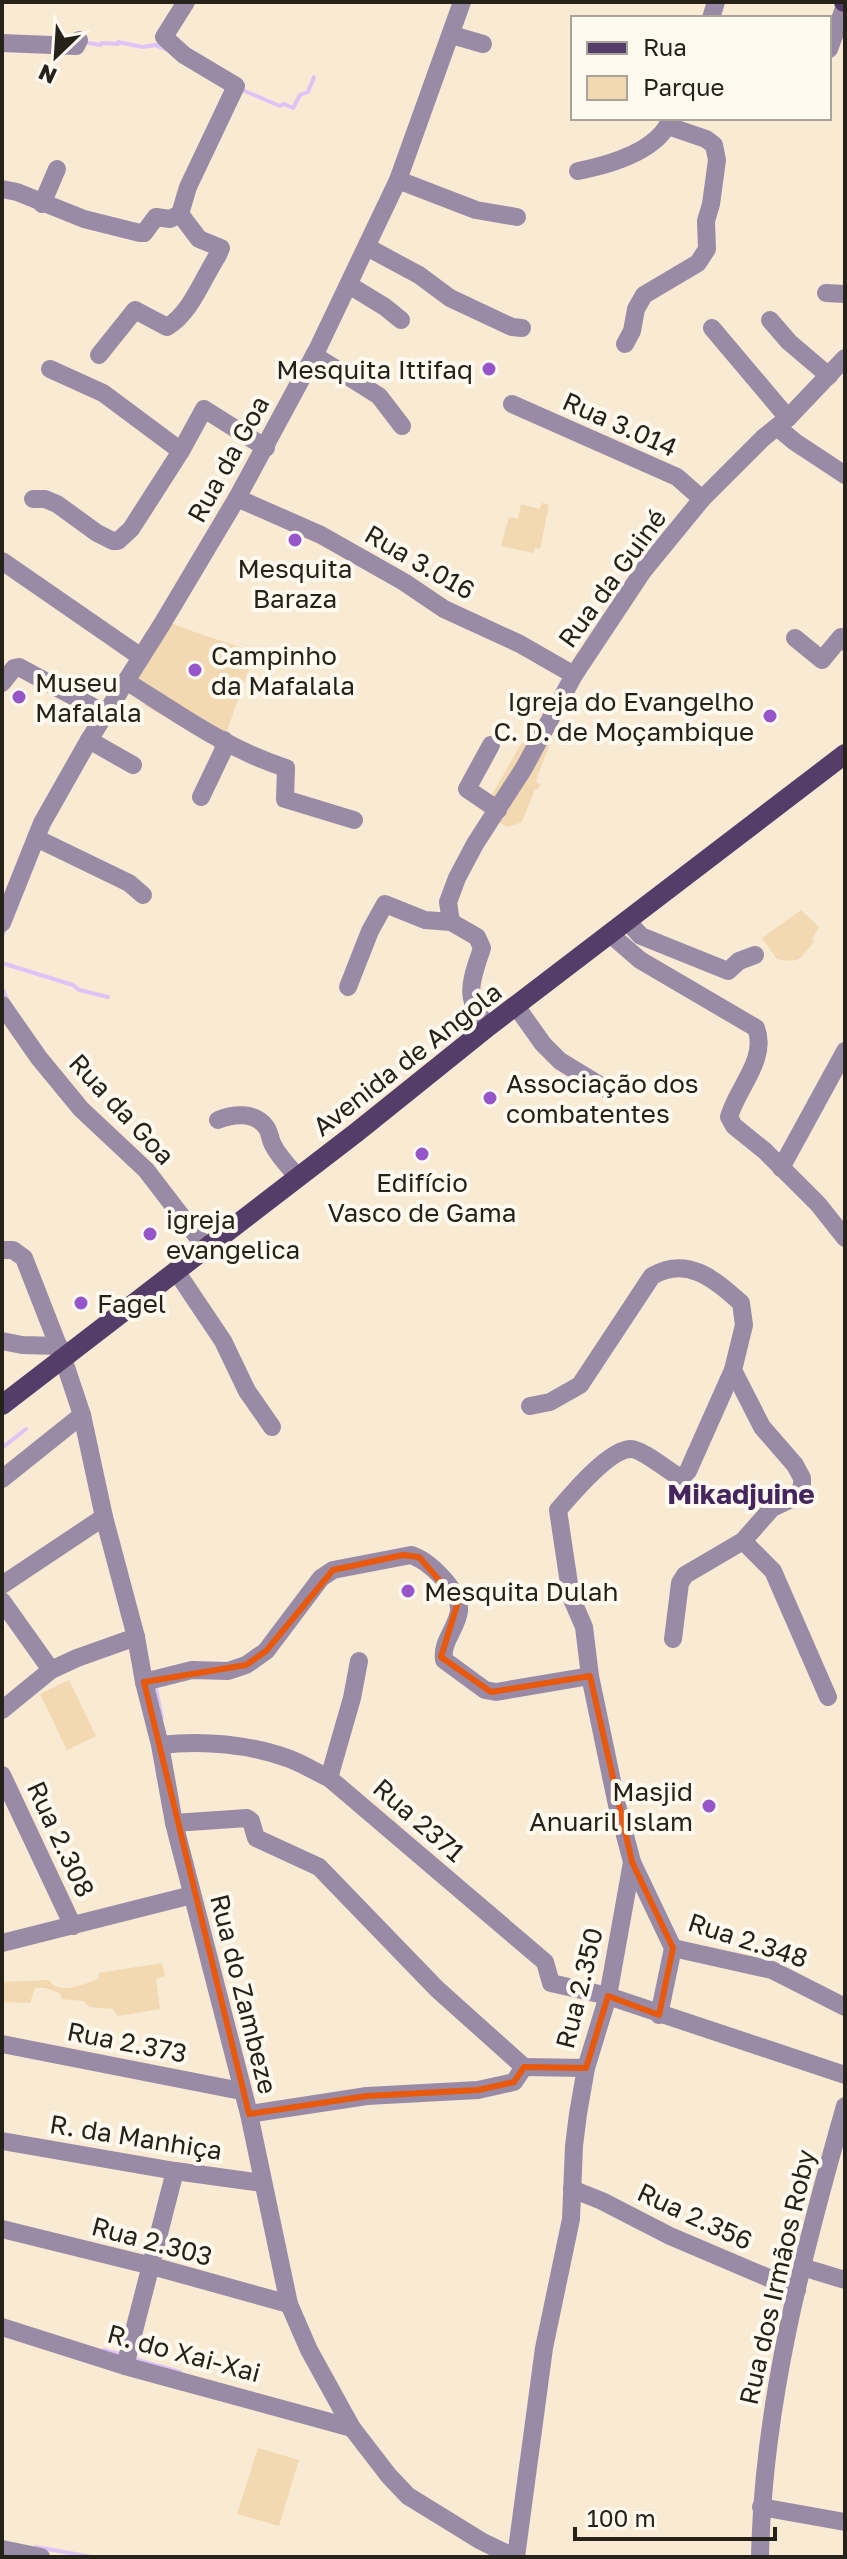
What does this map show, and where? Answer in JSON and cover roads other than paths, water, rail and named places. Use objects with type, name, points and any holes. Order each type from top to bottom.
[{"type":"main road","name":"Avenida de Angola","points":[[2,1405],[61,1352],[176,1271],[489,1026],[845,754]]},
{"type":"street","points":[[2,189],[84,219],[140,233],[144,233],[156,217],[170,219],[180,214],[188,187],[236,86],[184,55],[164,37],[186,2]]},
{"type":"street","name":"Rua da Goa","points":[[2,923],[36,838],[89,740],[266,448],[349,285],[398,180],[462,2]]},
{"type":"street","points":[[831,43],[845,3]]},
{"type":"street","points":[[452,35],[483,44]]},
{"type":"street","points":[[2,43],[76,46],[79,40]]},
{"type":"street","points":[[578,171],[608,165],[637,151],[649,144],[669,122],[714,145],[717,160],[706,221],[707,249],[698,263],[644,295],[625,344]]},
{"type":"street","points":[[42,204],[57,169]]},
{"type":"street","points":[[398,180],[476,210],[517,217]]},
{"type":"street","points":[[99,355],[135,310],[167,327],[173,324],[218,255],[221,248],[199,239],[180,214]]},
{"type":"street","points":[[367,247],[514,334]]},
{"type":"street","points":[[349,285],[401,320]]},
{"type":"street","points":[[770,320],[789,342],[829,376]]},
{"type":"street","points":[[712,328],[795,442],[845,475]]},
{"type":"street","points":[[314,355],[379,396],[402,426]]},
{"type":"street","name":"Rua da Guiné","points":[[451,922],[448,902],[475,844],[532,755],[574,675],[643,571],[702,499],[845,358]]},
{"type":"street","points":[[50,369],[103,393],[181,451]]},
{"type":"street","name":"Rua 3.014","points":[[512,404],[677,477],[702,499]]},
{"type":"street","points":[[33,499],[45,499],[57,504],[97,533],[118,541],[131,529],[204,409],[266,448]]},
{"type":"street","name":"Rua 3.016","points":[[237,498],[321,535],[404,582],[444,609],[520,644],[574,675]]},
{"type":"street","points":[[2,561],[141,657]]},
{"type":"street","points":[[795,638],[822,660],[841,637],[845,642]]},
{"type":"street","points":[[2,683],[14,668],[19,667],[106,714]]},
{"type":"street","points":[[126,681],[258,759],[286,768],[285,799],[354,820]]},
{"type":"street","points":[[89,740],[133,765]]},
{"type":"street","points":[[201,797],[223,751],[224,740]]},
{"type":"street","points":[[491,745],[467,789],[498,810]]},
{"type":"street","points":[[36,838],[135,886],[143,895]]},
{"type":"street","points":[[348,987],[370,931],[385,904],[425,920],[451,922],[477,937],[482,948],[469,984],[480,1017],[489,1026]]},
{"type":"street","points":[[627,921],[641,936],[728,971],[739,961],[755,955]]},
{"type":"street","points":[[610,934],[640,960],[756,1028],[760,1039],[755,1062],[732,1105],[729,1117],[734,1126],[765,1151],[818,1204],[845,1238]]},
{"type":"street","points":[[516,1006],[543,1044],[560,1061],[606,1089]]},
{"type":"street","name":"Rua da Goa","points":[[2,1007],[81,1109],[146,1170],[206,1248]]},
{"type":"street","points":[[781,1168],[842,1065]]},
{"type":"street","points":[[218,1120],[233,1113],[260,1121],[267,1127],[273,1146],[283,1161],[298,1177]]},
{"type":"street","name":"Rua do Zambeze","points":[[2,1250],[13,1250],[24,1258],[82,1415],[104,1517],[136,1637],[174,1823],[249,2114],[289,2304],[309,2350],[352,2428],[389,2476],[408,2496],[481,2541],[515,2557]]},
{"type":"street","points":[[530,1406],[550,1402],[580,1385],[652,1276],[666,1267],[685,1267],[716,1281],[741,1303],[744,1325],[733,1370],[762,1427],[795,1465],[802,1478],[800,1490],[789,1500],[772,1508],[743,1541],[685,1575],[677,1595],[673,1639]]},
{"type":"street","points":[[176,1271],[223,1341],[247,1391],[272,1427]]},
{"type":"street","points":[[2,1341],[61,1352]]},
{"type":"street","name":"Rua 2.350","points":[[515,2557],[544,2348],[566,2249],[574,2146],[586,2068],[608,1996],[632,1862],[590,1676],[584,1627],[571,1597],[558,1513],[610,1457],[632,1449],[683,1476],[733,1370]]},
{"type":"street","points":[[2,1479],[82,1415]]},
{"type":"street","points":[[2,1585],[104,1517]]},
{"type":"street","points":[[743,1541],[773,1571],[828,1697]]},
{"type":"street","points":[[144,1682],[192,1670],[228,1671],[246,1665],[266,1651],[321,1578],[333,1570],[411,1555],[419,1557],[445,1580],[458,1602],[457,1617],[443,1651],[444,1660],[485,1690],[496,1692],[590,1676]]},
{"type":"street","points":[[2,1601],[51,1670]]},
{"type":"street","points":[[2,1710],[51,1670],[136,1637]]},
{"type":"street","points":[[329,1778],[352,1698],[359,1661]]},
{"type":"street","name":"Rua 2371","points":[[160,1745],[184,1742],[262,1752],[289,1759],[329,1778],[545,1962],[551,1983],[608,1996]]},
{"type":"street","name":"Rua 2.308","points":[[2,1775],[73,1926]]},
{"type":"street","points":[[174,1823],[247,1818],[251,1821],[256,1838],[319,1867],[437,1989],[524,2067],[586,2068]]},
{"type":"street","name":"Rua 2.348","points":[[632,1862],[673,1948],[772,1970],[845,2007]]},
{"type":"street","points":[[2,1943],[192,1895]]},
{"type":"street","points":[[659,2015],[673,1948]]},
{"type":"street","points":[[608,1996],[845,2075]]},
{"type":"street","name":"Rua 2.373","points":[[2,2044],[241,2091]]},
{"type":"street","points":[[249,2114],[367,2096],[478,2090],[514,2082],[524,2067]]},
{"type":"street","name":"Rua dos Irmãos Roby","points":[[760,2557],[761,2507],[781,2353],[802,2267],[839,2148],[845,2106]]},
{"type":"street","name":"R. da Manhiça","points":[[2,2141],[262,2183]]},
{"type":"street","points":[[125,2366],[175,2171]]},
{"type":"street","name":"Rua 2.356","points":[[572,2189],[670,2236],[797,2290]]},
{"type":"street","name":"Rua 2.303","points":[[2,2229],[289,2304]]},
{"type":"street","points":[[802,2267],[845,2280]]},
{"type":"street","name":"R. do Xai-Xai","points":[[2,2327],[125,2366],[352,2428]]},
{"type":"street","points":[[761,2507],[845,2522]]},
{"type":"street","points":[[2,2549],[41,2557]]},
{"type":"waterway","points":[[83,42],[100,45],[118,42],[143,47],[155,45],[166,49]]},
{"type":"waterway","points":[[240,89],[280,106],[284,104],[293,108],[300,95],[308,92],[314,77]]},
{"type":"waterway","points":[[2,936],[6,927]]},
{"type":"waterway","points":[[2,963],[108,997]]},
{"type":"waterway","points":[[2,988],[8,1001]]},
{"type":"waterway","points":[[2,1448],[26,1429]]},
{"type":"waterway","points":[[156,1689],[162,1718]]},
{"type":"waterway","points":[[104,2350],[123,2355]]},
{"type":"waterway","points":[[131,2358],[180,2372]]},
{"type":"waterway","points":[[36,2547],[92,2557]]},
{"type":"place","name":"Mesquita Ittifaq","points":[[489,369]]},
{"type":"place","name":"Mesquita Baraza","points":[[295,540]]},
{"type":"place","name":"Campinho da Mafalala","points":[[195,670]]},
{"type":"place","name":"Museu Mafalala","points":[[19,697]]},
{"type":"place","name":"Igreja do Evangelho C. D. de Moçambique","points":[[770,716]]},
{"type":"place","name":"Associação dos combatentes","points":[[490,1098]]},
{"type":"place","name":"Edifício Vasco de Gama","points":[[422,1154]]},
{"type":"place","name":"igreja evangelica","points":[[150,1234]]},
{"type":"place","name":"Fagel","points":[[81,1303]]},
{"type":"place","name":"Mesquita Dulah","points":[[408,1591]]},
{"type":"place","name":"Masjid Anuaril Islam","points":[[709,1806]]},
{"type":"district","name":"Mikadjuine","points":[[741,1493]]}]
